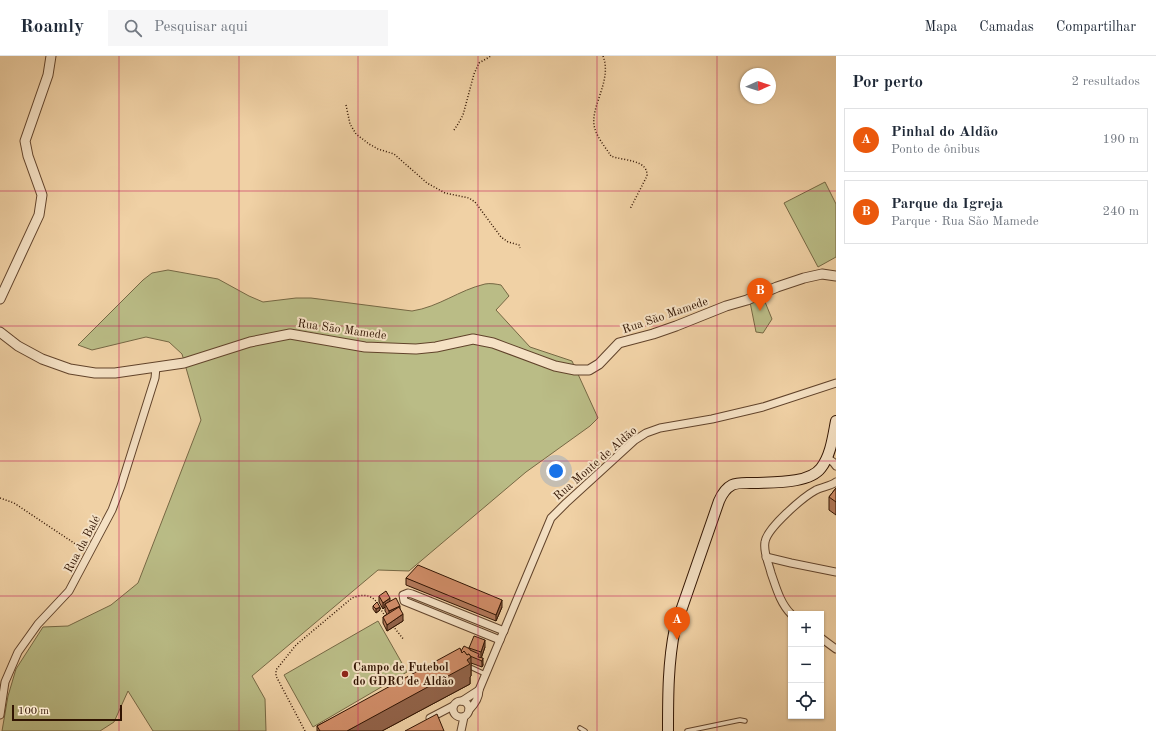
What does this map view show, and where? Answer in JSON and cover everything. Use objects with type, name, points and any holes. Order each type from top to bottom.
[{"type":"main road","points":[[668,731],[669,669],[675,628],[718,501],[723,492],[733,484],[774,482],[808,478],[816,473],[827,458],[836,421]]},
{"type":"street","points":[[0,299],[39,215],[42,195],[28,156],[25,141],[48,75],[51,56]]},
{"type":"street","name":"Rua São Mamede","points":[[0,332],[18,346],[42,359],[70,369],[96,373],[115,373],[184,363],[250,342],[290,334],[365,347],[416,349],[454,344],[473,339],[493,343],[555,366],[575,370],[589,370],[599,364],[620,343],[676,326],[804,278],[822,274],[836,276]]},
{"type":"street","name":"Rua da Balé","points":[[0,715],[5,682],[18,652],[38,624],[69,590],[77,578],[88,552],[112,510],[155,378],[156,368]]},
{"type":"street","name":"Rua Monte de Aldão","points":[[469,710],[479,695],[479,690],[485,674],[551,518],[635,440],[646,433],[660,428],[763,407],[836,383]]},
{"type":"street","points":[[827,458],[836,466]]},
{"type":"street","points":[[789,611],[783,603],[766,556],[764,544],[766,538],[771,530],[806,496],[816,490],[836,482]]},
{"type":"street","points":[[766,556],[836,572]]},
{"type":"street","points":[[500,640],[404,601],[403,595],[408,593],[412,594],[504,631]]},
{"type":"street","points":[[824,640],[836,649]]},
{"type":"street","points":[[420,724],[479,690]]},
{"type":"street","points":[[461,731],[464,717],[468,714],[469,710],[467,704],[462,701]]},
{"type":"street","points":[[453,706],[453,712],[456,716],[464,717]]},
{"type":"lane","points":[[463,664],[485,674]]},
{"type":"lane","points":[[687,731],[740,720],[745,721]]},
{"type":"lane","points":[[580,728],[585,731]]},
{"type":"path","points":[[454,130],[463,115],[474,74],[479,63],[491,56]]},
{"type":"path","points":[[603,56],[606,70],[595,115],[594,129],[611,156],[638,163],[644,166],[647,172],[647,176],[630,209]]},
{"type":"path","points":[[346,105],[350,124],[356,134],[369,144],[394,154],[427,183],[444,193],[469,198],[475,202],[501,237],[508,242],[519,245],[520,248]]},
{"type":"path","points":[[0,498],[14,503],[88,552]]},
{"type":"path","points":[[305,731],[276,676],[276,670],[293,648],[352,598],[359,596],[371,597],[386,617]]},
{"type":"path","points":[[390,623],[404,640]]},
{"type":"green space","points":[[825,182],[836,204],[836,257],[818,267],[784,203]]},
{"type":"green space","points":[[168,270],[218,279],[263,302],[296,298],[311,298],[412,311],[431,306],[476,287],[487,284],[501,285],[509,296],[496,310],[530,347],[572,361],[598,418],[590,426],[526,472],[409,571],[378,570],[252,676],[265,699],[266,731],[153,731],[128,691],[114,722],[100,731],[2,731],[8,696],[16,669],[43,627],[68,626],[111,605],[138,583],[201,420],[182,354],[169,342],[146,337],[92,350],[78,345],[143,280],[152,273]]},
{"type":"green space","points":[[763,297],[772,319],[763,333],[756,332],[750,302]]},
{"type":"green space","name":"Campo de Futebol do GDRC de Aldão","points":[[378,621],[407,672],[313,727],[284,675]]},
{"type":"building","points":[[836,488],[836,502],[829,497]]},
{"type":"building","points":[[418,565],[502,600],[496,615],[406,578]]},
{"type":"building","points":[[386,591],[390,598],[383,603],[379,596]]},
{"type":"building","points":[[396,598],[400,606],[389,611],[385,604]]},
{"type":"building","points":[[377,602],[380,607],[376,609],[373,606]]},
{"type":"building","points":[[399,607],[403,614],[387,625],[383,617]]},
{"type":"building","points":[[474,636],[485,640],[481,652],[469,648]]},
{"type":"building","points":[[464,646],[479,654],[478,657],[483,658],[482,661],[470,656],[469,654],[467,655],[464,651],[462,653],[461,651]]},
{"type":"building","points":[[460,648],[462,653],[464,651],[471,657],[467,660],[470,664],[347,731],[320,731],[317,726]]},
{"type":"building","points":[[437,714],[444,731],[405,731]]},
{"type":"place","name":"Parque da Igreja","points":[[760,311]]},
{"type":"place","name":"Pinhal do Aldão","points":[[677,640]]},
{"type":"place","name":"Campo de Futebol do GDRC de Aldão","points":[[345,674]]}]
